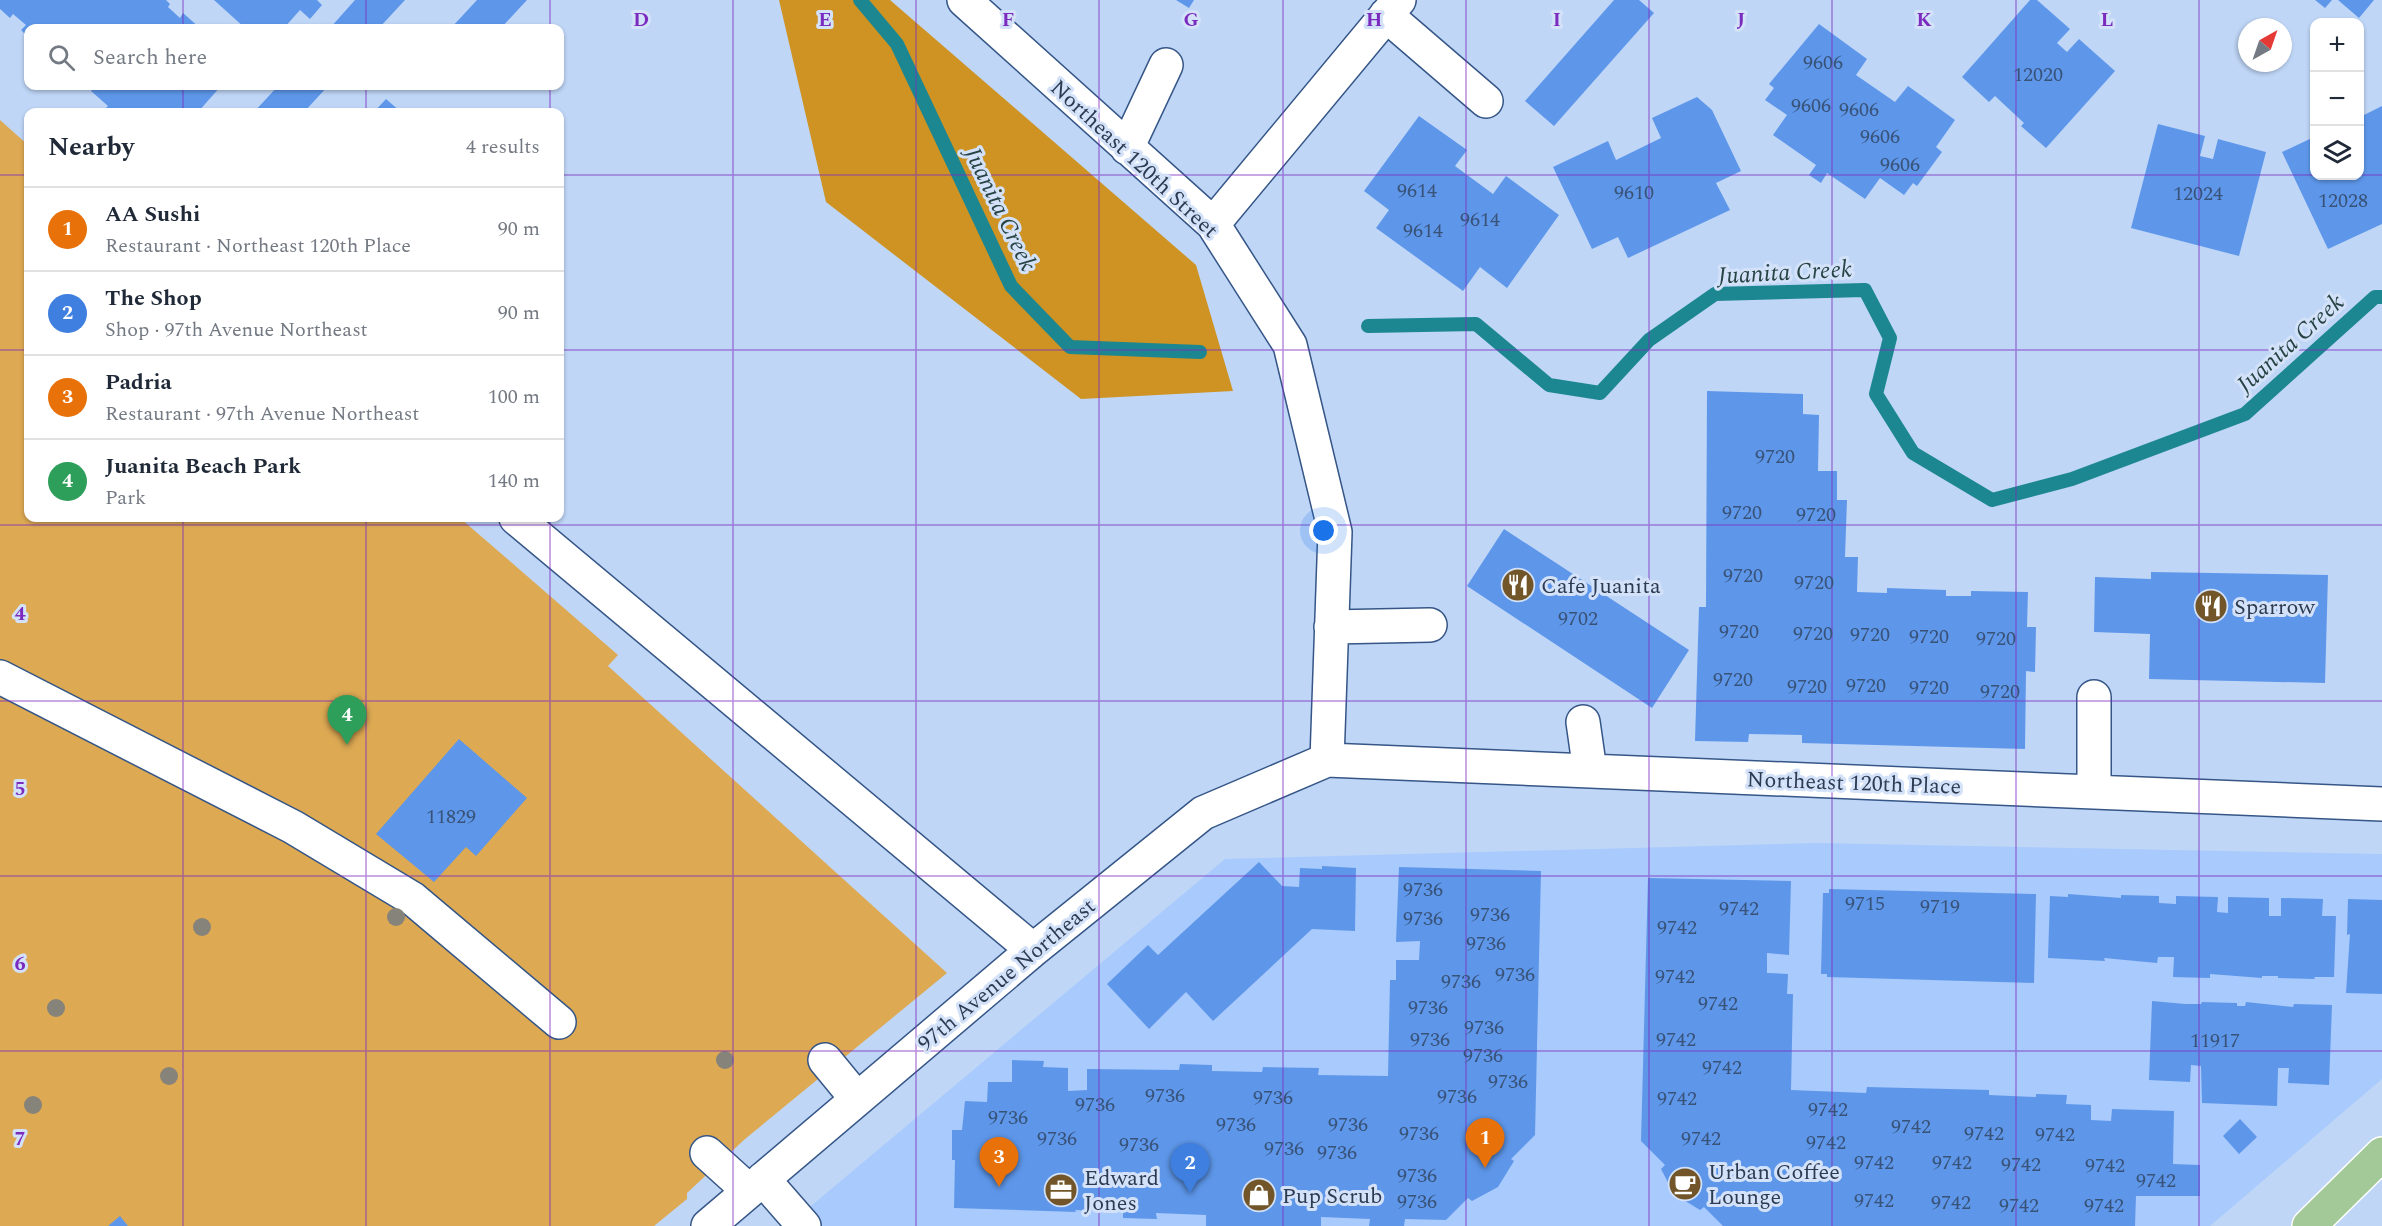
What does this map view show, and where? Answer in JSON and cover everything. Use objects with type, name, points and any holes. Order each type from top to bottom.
[{"type":"main road","points":[[2320,1222],[2382,1154]]},
{"type":"street","name":"Northeast 120th Street","points":[[964,0],[1213,224],[1290,345],[1335,532],[1327,760]]},
{"type":"street","points":[[1213,224],[1393,8],[1486,101]]},
{"type":"street","points":[[1127,148],[1166,65]]},
{"type":"street","points":[[521,522],[1033,950]]},
{"type":"street","points":[[1331,627],[1430,625]]},
{"type":"street","points":[[0,677],[293,827],[413,898],[559,1022]]},
{"type":"street","points":[[2094,697],[2094,792]]},
{"type":"street","points":[[1583,722],[1590,771]]},
{"type":"street","name":"97th Avenue Northeast","points":[[708,1226],[1033,950],[1203,813],[1327,760]]},
{"type":"street","name":"Northeast 120th Place","points":[[1327,760],[2382,804]]},
{"type":"street","points":[[825,1060],[857,1100]]},
{"type":"street","points":[[707,1154],[756,1185],[804,1226]]},
{"type":"shaded area","points":[[779,0],[890,0],[1196,265],[1233,391],[1081,399],[826,202]]},
{"type":"shaded area","points":[[0,120],[24,141],[24,522],[465,522],[618,655],[608,666],[947,973],[745,1139],[687,1193],[687,1199],[654,1226],[0,1226]]},
{"type":"shaded area","points":[[1816,843],[2382,854],[2382,1079],[2210,1226],[787,1226],[1225,859]]},
{"type":"building","points":[[0,0],[166,0],[170,4],[168,7],[180,18],[183,13],[195,24],[25,24],[13,14],[10,18],[0,9]]},
{"type":"building","points":[[214,0],[317,0],[322,5],[310,19],[300,10],[288,24],[241,24]]},
{"type":"building","points":[[355,0],[405,0],[383,24],[334,24]]},
{"type":"building","points":[[477,0],[527,0],[505,24],[455,24]]},
{"type":"building","points":[[1176,0],[1194,0],[1189,8]]},
{"type":"building","points":[[1614,0],[1639,0],[1654,13],[1554,126],[1525,101]]},
{"type":"building","points":[[2030,0],[2037,0],[2070,29],[2057,43],[2067,52],[2079,39],[2115,71],[2046,148],[2021,126],[2024,123],[1995,96],[1989,102],[1962,77]]},
{"type":"building","points":[[2315,0],[2332,0],[2325,8]]},
{"type":"building","points":[[2338,0],[2374,0],[2359,18]]},
{"type":"building","points":[[1819,24],[1867,59],[1856,75],[1895,102],[1908,86],[1955,120],[1936,147],[1942,152],[1917,186],[1913,183],[1904,195],[1880,178],[1865,199],[1827,173],[1821,183],[1809,175],[1816,165],[1773,135],[1787,115],[1765,100],[1774,88],[1769,84]]},
{"type":"building","points":[[217,90],[202,108],[106,108],[108,106],[91,91]]},
{"type":"building","points":[[274,90],[324,90],[308,108],[258,108]]},
{"type":"building","points":[[1697,97],[1712,110],[1741,171],[1716,183],[1730,210],[1628,258],[1618,237],[1592,249],[1553,167],[1608,141],[1616,160],[1661,138],[1652,118]]},
{"type":"building","points":[[386,99],[396,108],[378,108]]},
{"type":"building","points":[[2382,106],[2382,224],[2328,249],[2282,152],[2310,139],[2310,180],[2364,180],[2364,115]]},
{"type":"building","points":[[1419,116],[1467,150],[1455,166],[1493,194],[1506,176],[1559,215],[1507,288],[1480,267],[1463,291],[1376,228],[1389,210],[1364,191]]},
{"type":"building","points":[[2158,124],[2205,136],[2200,156],[2213,159],[2218,139],[2266,152],[2239,256],[2131,228]]},
{"type":"building","points":[[1707,391],[1803,394],[1803,414],[1819,415],[1818,471],[1837,471],[1837,500],[1847,500],[1845,557],[1858,557],[1857,592],[1887,593],[1887,588],[1946,590],[1946,596],[1971,596],[1971,591],[2028,592],[2027,627],[2036,627],[2035,672],[2026,671],[2025,749],[1802,743],[1802,735],[1749,734],[1748,742],[1695,741],[1699,607],[1706,607]]},
{"type":"building","points":[[1504,529],[1689,650],[1652,708],[1467,586]]},
{"type":"building","name":"Sparrow","points":[[2151,572],[2328,575],[2325,683],[2149,679],[2150,634],[2094,632],[2095,577],[2151,579]]},
{"type":"building","points":[[459,739],[527,798],[476,856],[466,847],[434,882],[376,834]]},
{"type":"building","points":[[1259,862],[1282,886],[1299,887],[1300,868],[1322,869],[1322,866],[1356,868],[1355,931],[1312,929],[1213,1021],[1186,992],[1149,1029],[1107,984],[1148,945],[1158,955]]},
{"type":"building","points":[[1399,867],[1541,871],[1535,1135],[1511,1159],[1514,1161],[1498,1187],[1472,1201],[1468,1198],[1446,1220],[1405,1219],[1404,1226],[1369,1226],[1370,1219],[1321,1217],[1321,1226],[1206,1226],[1206,1215],[1156,1213],[1157,1219],[1123,1218],[1123,1212],[954,1208],[955,1160],[952,1160],[952,1130],[962,1130],[965,1101],[987,1102],[988,1082],[1012,1082],[1012,1060],[1044,1061],[1043,1067],[1068,1068],[1068,1091],[1087,1090],[1087,1069],[1179,1070],[1180,1064],[1212,1065],[1212,1071],[1262,1072],[1263,1067],[1319,1068],[1318,1075],[1388,1076],[1390,980],[1396,980],[1396,960],[1419,960],[1420,941],[1396,942]]},
{"type":"building","points":[[1648,878],[1791,881],[1789,955],[1767,953],[1767,973],[1788,974],[1787,994],[1793,994],[1791,1090],[1866,1093],[1867,1087],[1989,1090],[1989,1095],[2036,1097],[2036,1094],[2067,1095],[2066,1104],[2091,1105],[2091,1120],[2111,1121],[2112,1109],[2174,1111],[2173,1164],[2200,1165],[2200,1196],[2136,1196],[2135,1226],[1723,1226],[1704,1207],[1700,1210],[1674,1194],[1661,1169],[1665,1165],[1641,1141]]},
{"type":"building","points":[[1829,889],[2036,894],[2034,983],[1827,977],[1827,974],[1821,974],[1823,893],[1829,893]]},
{"type":"building","points":[[2068,894],[2121,898],[2121,895],[2159,896],[2159,903],[2176,904],[2176,896],[2218,897],[2217,912],[2228,913],[2228,897],[2269,898],[2269,916],[2281,916],[2281,898],[2323,899],[2322,916],[2336,916],[2334,977],[2314,977],[2315,979],[2262,976],[2262,978],[2210,974],[2210,978],[2173,977],[2174,957],[2158,957],[2157,963],[2104,958],[2105,961],[2048,958],[2050,896],[2068,897]]},
{"type":"building","points":[[2348,899],[2382,900],[2382,994],[2346,993],[2350,934],[2347,935]]},
{"type":"building","points":[[2152,1001],[2185,1004],[2237,1003],[2237,1006],[2245,1006],[2246,1002],[2293,1007],[2294,1004],[2332,1005],[2329,1085],[2288,1083],[2289,1068],[2278,1068],[2277,1106],[2202,1103],[2201,1066],[2191,1065],[2190,1082],[2149,1080]]},
{"type":"building","points":[[2240,1119],[2257,1137],[2239,1154],[2223,1136]]},
{"type":"building","points":[[120,1216],[128,1226],[108,1226]]},
{"type":"waterway","name":"Juanita Creek","points":[[860,0],[897,44],[1011,286],[1070,347],[1200,352]]},
{"type":"waterway","name":"Juanita Creek","points":[[1368,326],[1476,324],[1549,385],[1600,393],[1649,340],[1715,294],[1865,290],[1890,338],[1876,394],[1913,453],[1992,500],[2072,479],[2245,414],[2375,297],[2382,297]]},
{"type":"place","name":"Cafe Juanita","points":[[1518,585]]},
{"type":"place","name":"Sparrow","points":[[2211,606]]},
{"type":"place","name":"Juanita Beach Park","points":[[347,745]]},
{"type":"place","name":"AA Sushi","points":[[1485,1168]]},
{"type":"place","name":"Urban Coffee Lounge","points":[[1685,1184]]},
{"type":"place","name":"Padria","points":[[999,1187]]},
{"type":"place","name":"Edward Jones","points":[[1061,1190]]},
{"type":"place","name":"The Shop","points":[[1190,1193]]},
{"type":"place","name":"Pup Scrub","points":[[1259,1195]]}]
